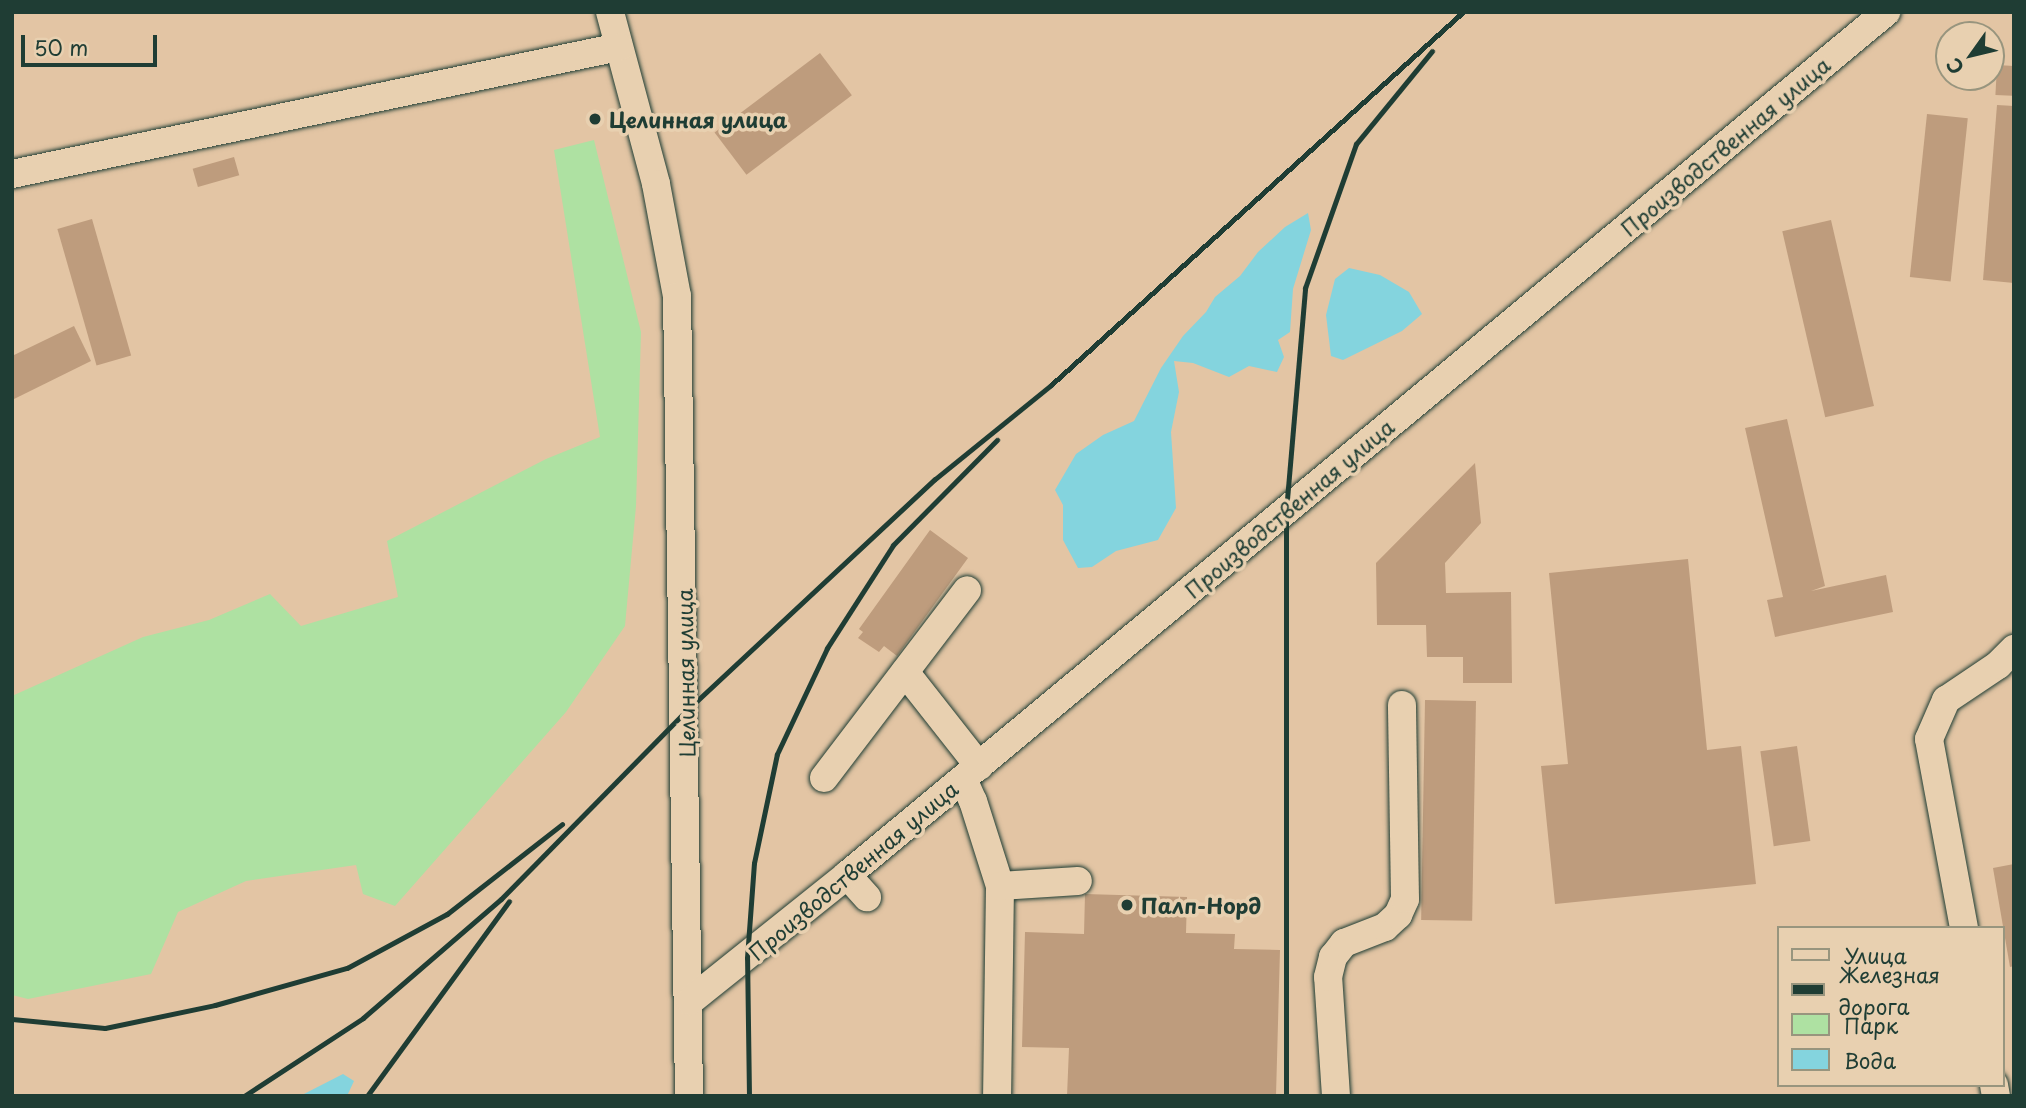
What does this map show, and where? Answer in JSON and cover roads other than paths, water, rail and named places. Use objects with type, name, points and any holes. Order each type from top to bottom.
[{"type":"street","name":"Целинная улица","points":[[610,12],[656,184],[677,296],[690,1001],[689,1096]]},
{"type":"street","name":"Производственная улица","points":[[690,1001],[971,773],[1886,12]]},
{"type":"street","points":[[12,174],[619,47]]},
{"type":"street","points":[[824,778],[967,590]]},
{"type":"street","points":[[1964,926],[1929,739],[1946,700],[1998,666],[2014,649]]},
{"type":"street","points":[[905,672],[971,773],[973,802],[1000,886],[997,1096]]},
{"type":"street","points":[[1336,1096],[1328,977],[1333,957],[1344,943],[1385,927],[1398,915],[1405,899],[1402,705]]},
{"type":"street","points":[[847,875],[867,897]]},
{"type":"street","points":[[1000,886],[1078,881]]},
{"type":"water","points":[[1308,213],[1311,230],[1293,289],[1290,332],[1278,340],[1284,357],[1277,372],[1249,366],[1229,377],[1193,363],[1174,361],[1179,392],[1171,432],[1176,508],[1158,540],[1116,551],[1092,567],[1078,568],[1063,540],[1063,505],[1055,490],[1076,454],[1103,435],[1134,421],[1161,368],[1215,297],[1240,276],[1258,252],[1285,227]]},
{"type":"water","points":[[1349,268],[1380,275],[1409,292],[1422,314],[1402,331],[1343,360],[1331,356],[1326,315],[1335,279]]},
{"type":"water","points":[[343,1074],[354,1081],[347,1096],[300,1096]]},
{"type":"railway","points":[[244,1096],[363,1018],[501,899],[686,711],[935,479],[1051,385],[1463,12]]},
{"type":"railway","points":[[1286,1096],[1286,511],[1305,288],[1356,144],[1432,51]]},
{"type":"railway","points":[[749,1096],[747,958],[754,863],[777,754],[827,648],[893,545],[997,440]]},
{"type":"railway","points":[[12,1019],[105,1028],[215,1005],[347,968],[447,914],[562,824]]},
{"type":"railway","points":[[367,1096],[509,901]]},
{"type":"place","name":"Целинная улица","points":[[595,119]]},
{"type":"place","name":"Палп-Норд","points":[[1127,905]]}]
